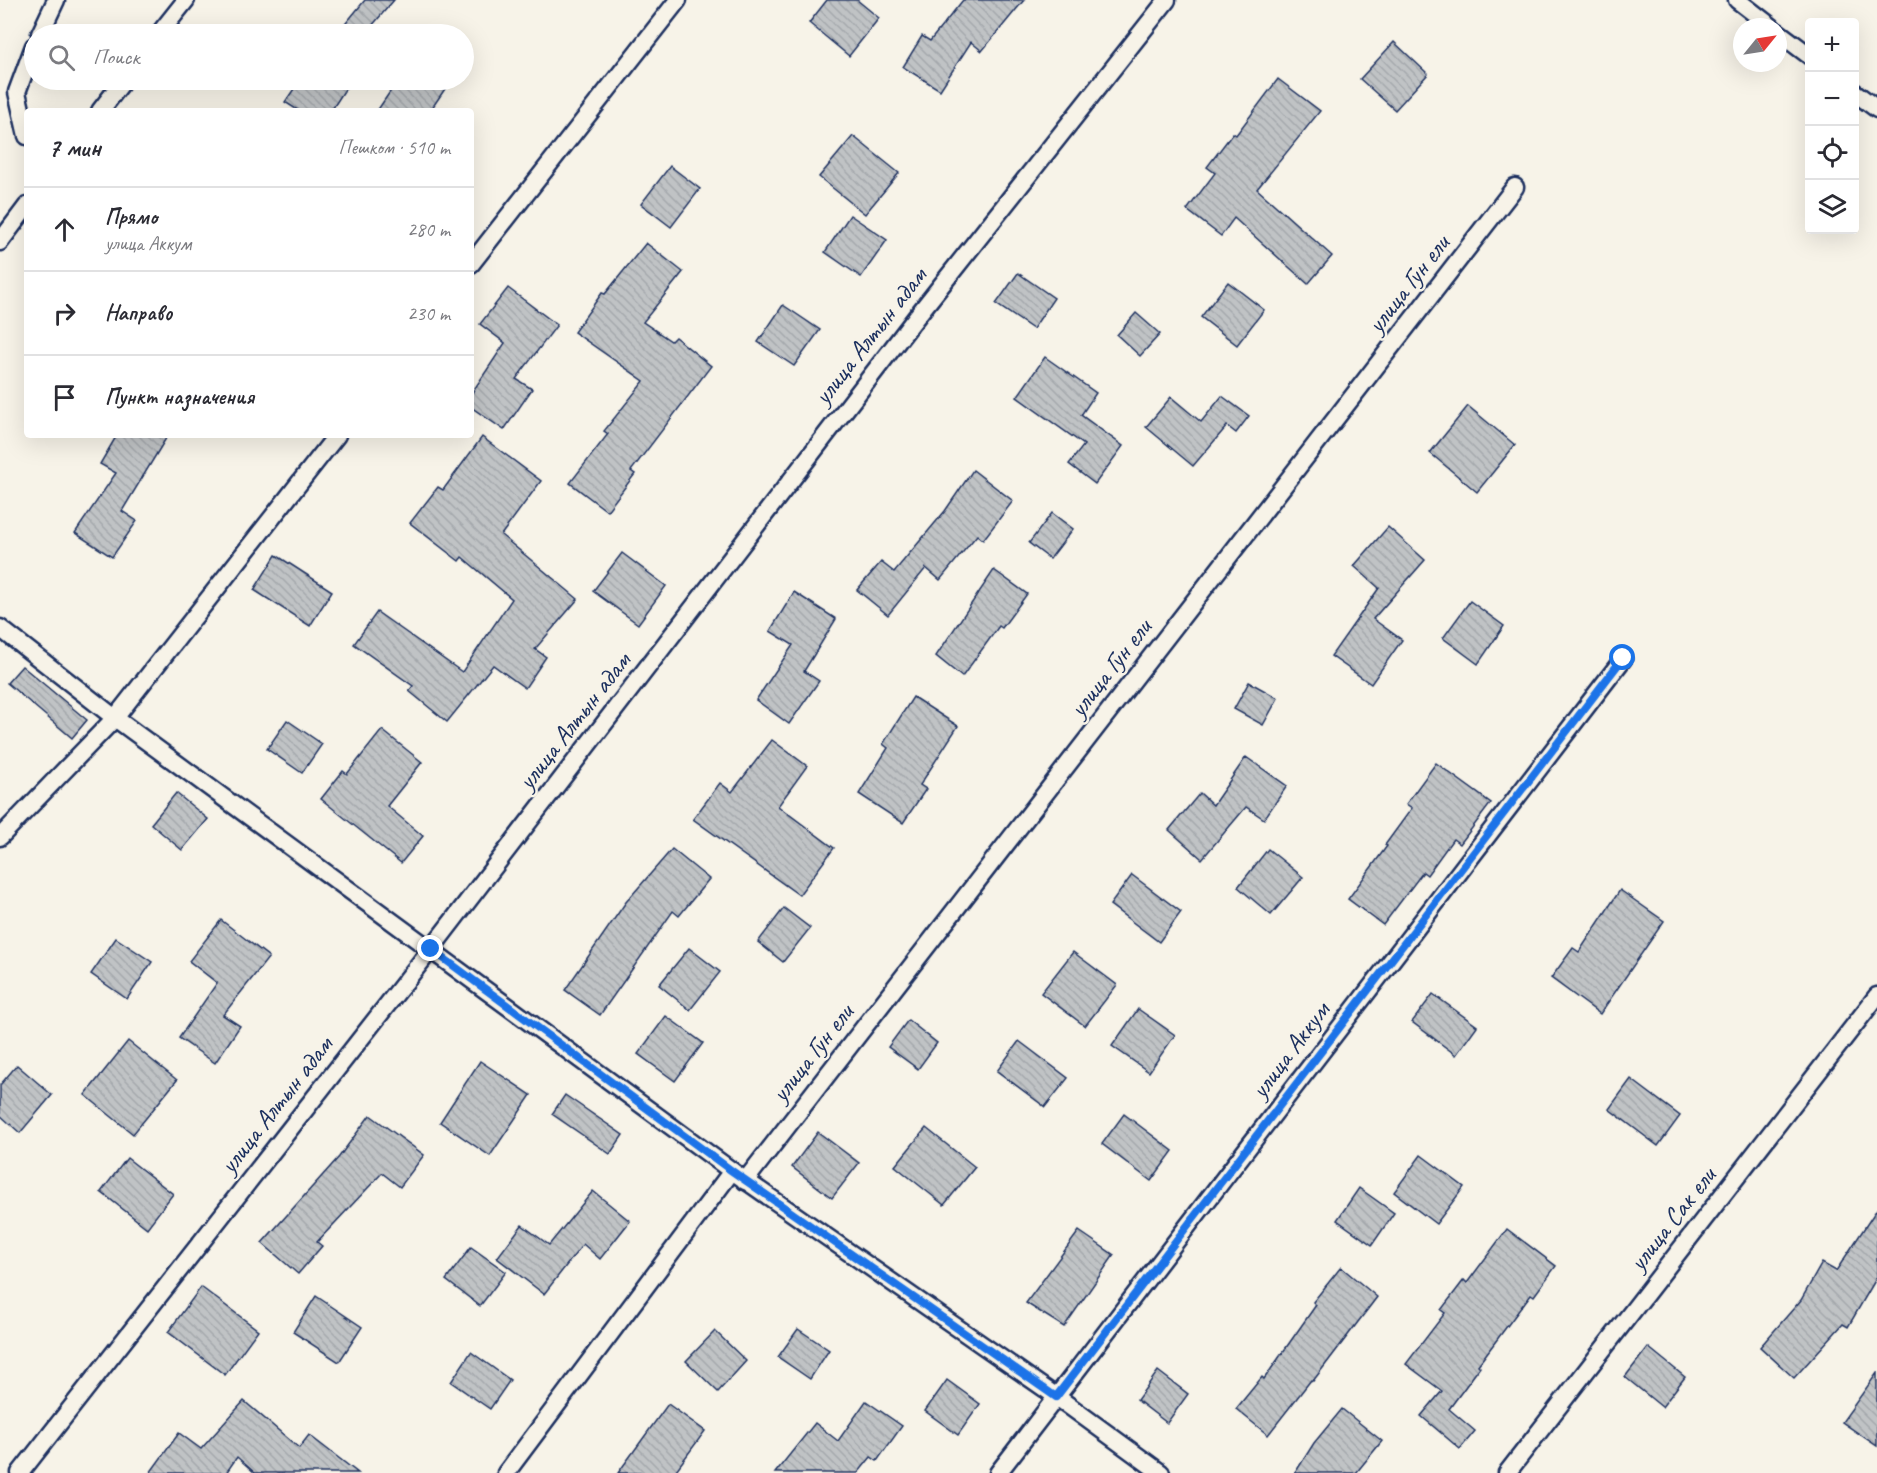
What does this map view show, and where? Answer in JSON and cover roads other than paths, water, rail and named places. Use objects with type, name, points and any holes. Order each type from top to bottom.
[{"type":"street","points":[[45,24],[56,0]]},
{"type":"street","points":[[167,24],[186,0]]},
{"type":"street","points":[[474,260],[678,0]]},
{"type":"street","name":"улица Алтын адам","points":[[20,1473],[431,949],[921,310],[1167,0]]},
{"type":"street","points":[[1737,0],[1760,18]]},
{"type":"street","points":[[1787,39],[1805,53]]},
{"type":"street","points":[[24,73],[17,92],[24,123]]},
{"type":"street","points":[[102,108],[116,90]]},
{"type":"street","points":[[1859,96],[1877,109]]},
{"type":"street","name":"улица Гун ели","points":[[506,1473],[1515,188]]},
{"type":"street","points":[[0,242],[24,210]]},
{"type":"street","points":[[0,837],[115,718],[335,438]]},
{"type":"street","points":[[0,628],[115,718],[739,1176],[1161,1473]]},
{"type":"street","name":"улица Аккум","points":[[998,1473],[1623,658]]},
{"type":"street","name":"улица Сак ели","points":[[1506,1473],[1877,996]]}]
